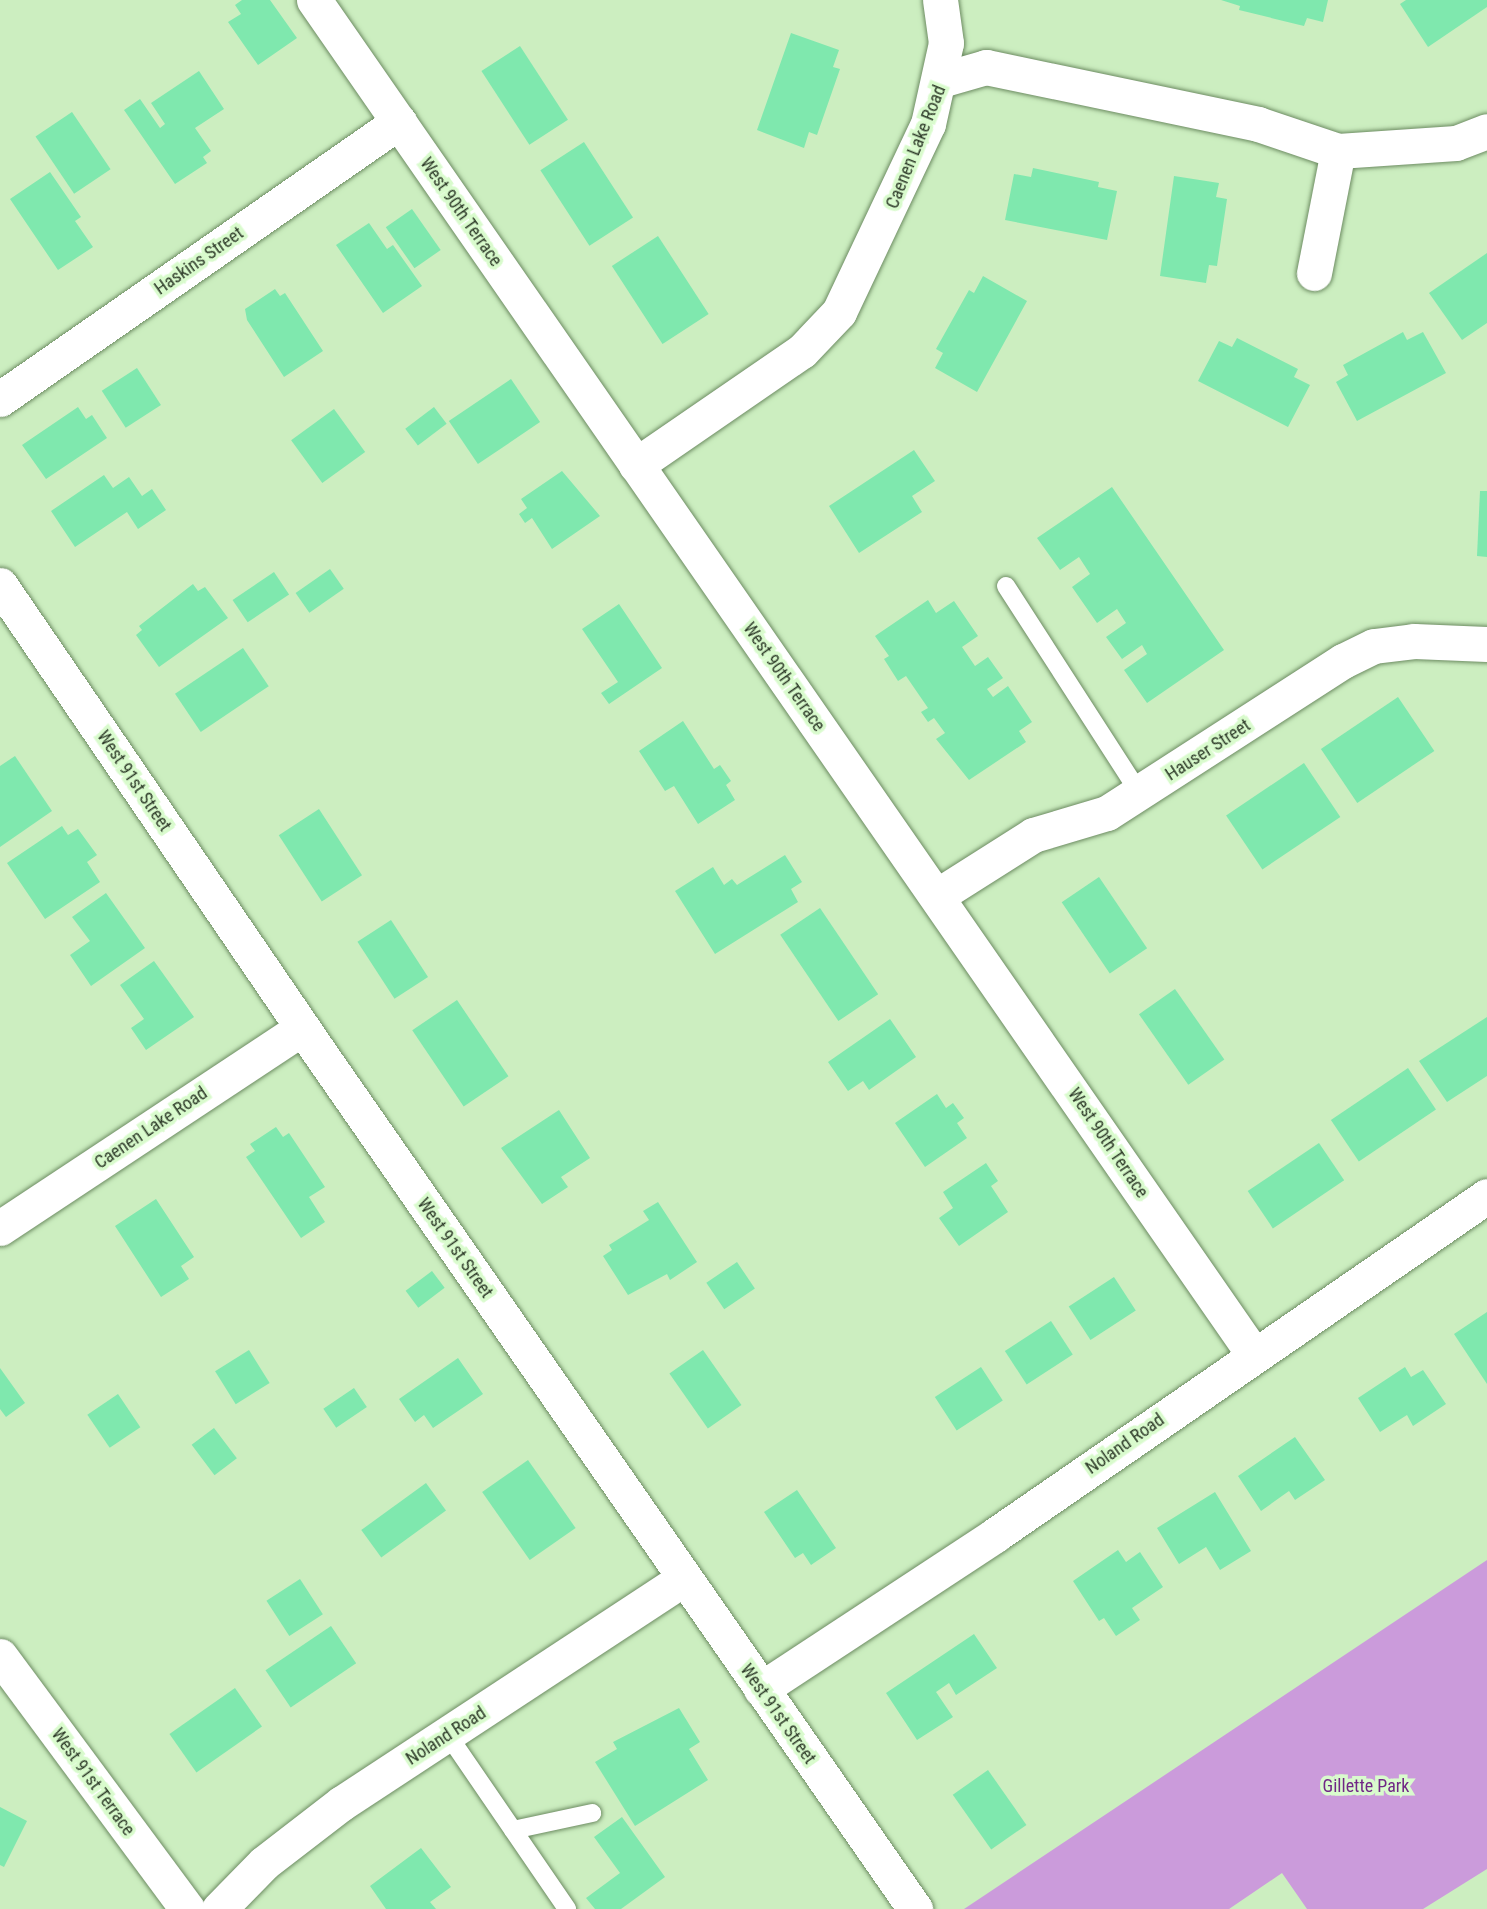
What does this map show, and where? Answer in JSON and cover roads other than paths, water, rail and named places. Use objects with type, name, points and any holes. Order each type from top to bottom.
[{"type":"street","name":"West 90th Terrace","points":[[314,0],[1254,1355]]},
{"type":"street","points":[[940,0],[946,43],[941,80]]},
{"type":"street","name":"Caenen Lake Road","points":[[636,465],[802,351],[839,312],[928,124],[941,80],[986,67],[1258,124],[1338,151],[1456,143],[1487,131]]},
{"type":"street","name":"Haskins Street","points":[[0,399],[399,122]]},
{"type":"street","points":[[1314,272],[1338,151]]},
{"type":"street","name":"West 91st Street","points":[[0,584],[302,1028],[915,1909]]},
{"type":"street","name":"Hauser Street","points":[[937,896],[1033,835],[1107,813],[1343,661],[1374,646],[1414,640],[1487,644]]},
{"type":"street","name":"Caenen Lake Road","points":[[0,1228],[302,1028]]},
{"type":"street","name":"Noland Road","points":[[761,1689],[995,1535],[1487,1196]]},
{"type":"street","name":"Noland Road","points":[[219,1909],[264,1863],[342,1803],[684,1578]]},
{"type":"street","name":"West 91st Terrace","points":[[0,1656],[187,1909]]},
{"type":"lane","points":[[1006,586],[1140,794]]},
{"type":"lane","points":[[448,1735],[567,1909]]},
{"type":"lane","points":[[513,1830],[593,1813]]},
{"type":"park label","name":"Gillette Park","points":[[1366,1786]]}]
